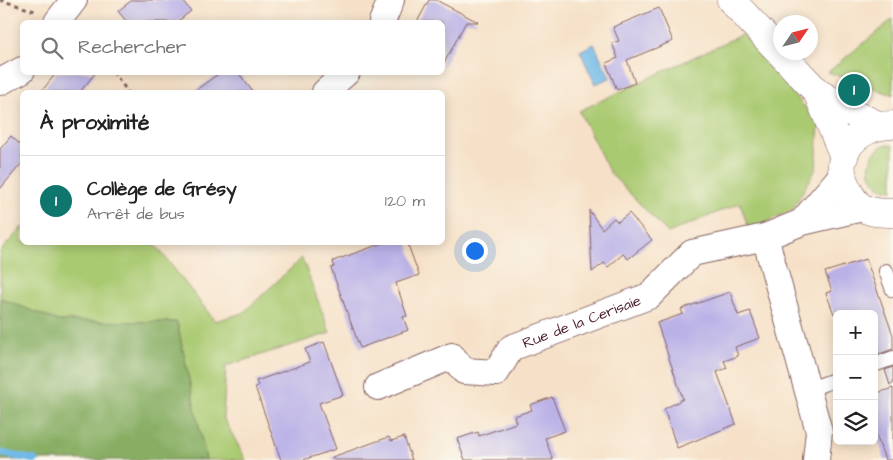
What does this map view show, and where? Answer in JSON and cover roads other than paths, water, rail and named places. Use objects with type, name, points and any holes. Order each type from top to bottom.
[{"type":"main road","points":[[731,0],[817,92],[856,115],[886,125]]},
{"type":"main road","points":[[817,92],[843,166],[850,195],[862,208],[881,213],[893,213]]},
{"type":"main road","points":[[843,166],[856,136],[867,129],[886,125]]},
{"type":"street","points":[[383,20],[392,0]]},
{"type":"street","points":[[0,82],[20,71]]},
{"type":"street","points":[[327,90],[344,75]]},
{"type":"street","name":"Rue de la Cerisaie","points":[[378,388],[452,356],[464,371],[496,373],[511,348],[649,296],[692,253],[765,237],[802,222],[843,166]]},
{"type":"street","points":[[802,222],[862,208]]},
{"type":"street","points":[[765,237],[819,431],[817,460]]},
{"type":"lane","points":[[886,271],[893,290]]},
{"type":"lane","points":[[878,364],[893,358]]},
{"type":"lane","points":[[807,390],[833,380]]},
{"type":"water","points":[[594,44],[610,78],[595,84],[580,51]]},
{"type":"waterway","points":[[0,453],[35,460]]},
{"type":"place","name":"Collège de Grésy","points":[[854,90]]}]
